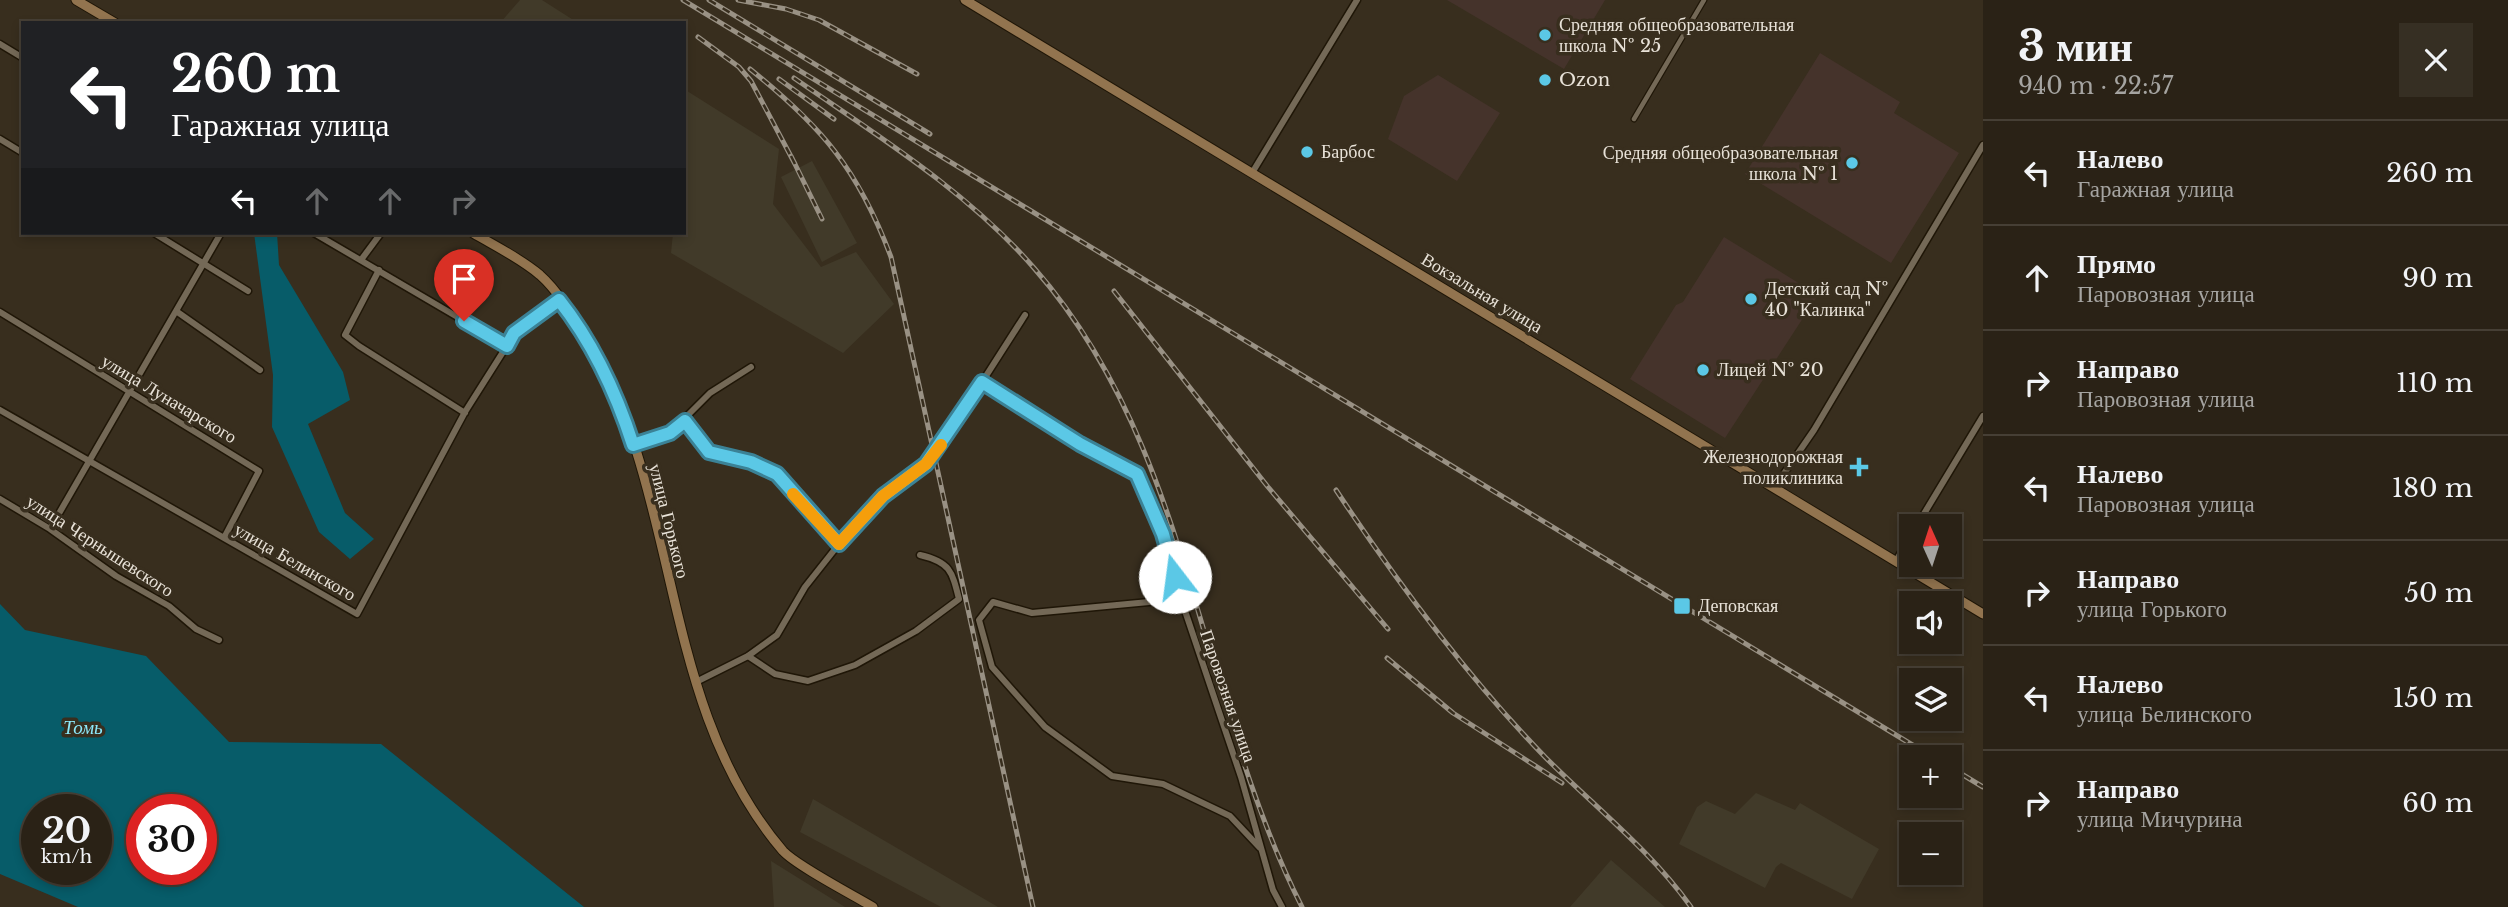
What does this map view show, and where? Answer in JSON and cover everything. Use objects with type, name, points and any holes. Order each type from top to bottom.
[{"type":"main road","points":[[76,0],[111,21]]},
{"type":"main road","name":"Вокзальная улица","points":[[965,0],[1983,614]]},
{"type":"main road","name":"улица Горького","points":[[476,235],[542,276],[595,352],[616,391],[705,715],[740,787],[785,853],[873,907]]},
{"type":"street","points":[[1252,173],[1357,0]]},
{"type":"street","points":[[1634,119],[1703,0]]},
{"type":"street","points":[[0,44],[21,57]]},
{"type":"street","points":[[0,139],[21,152]]},
{"type":"street","points":[[1774,488],[1814,430],[1983,145]]},
{"type":"street","points":[[156,235],[248,292]]},
{"type":"street","points":[[50,529],[219,235]]},
{"type":"street","points":[[318,235],[507,346]]},
{"type":"street","points":[[362,260],[380,235]]},
{"type":"street","points":[[379,270],[345,335],[465,413]]},
{"type":"street","name":"улица Белинского","points":[[0,410],[90,459],[357,614],[465,413],[514,333],[559,300]]},
{"type":"street","points":[[176,311],[260,370]]},
{"type":"street","name":"улица Луначарского","points":[[0,312],[259,471],[224,538]]},
{"type":"street","points":[[695,682],[748,656],[776,635],[805,587],[839,544],[883,496],[926,464],[1025,315]]},
{"type":"street","points":[[633,445],[670,433],[685,421],[710,393],[751,366]]},
{"type":"street","points":[[982,382],[1080,444],[1137,474],[1163,534],[1181,599]]},
{"type":"street","points":[[1924,514],[1983,416]]},
{"type":"street","points":[[685,421],[709,452],[751,462],[777,474],[839,544]]},
{"type":"street","name":"улица Чернышевского","points":[[0,499],[50,529],[116,576],[169,606],[196,629],[219,640]]},
{"type":"street","points":[[748,656],[775,674],[808,681],[855,666],[916,631],[959,599],[952,571],[937,559],[920,555]]},
{"type":"street","points":[[1896,561],[1899,556]]},
{"type":"street","name":"Паровозная улица","points":[[1262,850],[1230,816],[1163,784],[1112,776],[1045,727],[992,667],[979,620],[993,603],[1032,613],[1181,599],[1241,777],[1262,850],[1273,890],[1282,907]]},
{"type":"shaded area","points":[[520,0],[542,0],[575,21],[502,21]]},
{"type":"shaded area","name":"Средняя общеобразовательная школа № 25","points":[[1447,0],[1605,0],[1564,69]]},
{"type":"shaded area","name":"Средняя общеобразовательная школа № 1","points":[[1820,53],[1900,102],[1894,113],[1959,153],[1891,263],[1745,174]]},
{"type":"shaded area","points":[[1438,75],[1500,113],[1457,181],[1388,139],[1404,96]]},
{"type":"shaded area","points":[[686,90],[779,149],[773,204],[821,267],[856,252],[894,304],[843,353],[671,253],[673,235],[686,235]]},
{"type":"shaded area","points":[[812,161],[857,243],[822,262],[781,177]]},
{"type":"shaded area","points":[[1724,237],[1818,295],[1725,438],[1630,379],[1676,305],[1683,302]]},
{"type":"shaded area","points":[[1756,793],[1795,810],[1800,803],[1879,849],[1852,899],[1781,863],[1765,888],[1679,844],[1697,807],[1706,801],[1735,814]]},
{"type":"shaded area","points":[[813,799],[998,907],[941,907],[800,832]]},
{"type":"shaded area","points":[[1611,860],[1665,907],[1570,907]]},
{"type":"shaded area","points":[[771,861],[845,907],[774,907]]},
{"type":"water","points":[[254,235],[277,235],[279,265],[343,372],[350,400],[308,424],[345,513],[374,539],[350,559],[319,532],[272,427],[273,375]]},
{"type":"water","name":"Томь","points":[[0,604],[25,630],[146,656],[229,742],[381,744],[584,907],[78,907],[26,885],[112,885],[112,794],[21,794],[21,883],[0,874]]},
{"type":"railway","points":[[683,0],[1913,745]]},
{"type":"railway","points":[[709,0],[930,134]]},
{"type":"railway","points":[[738,0],[786,9],[819,20],[917,74]]},
{"type":"railway","points":[[698,37],[739,67],[751,81],[795,164]]},
{"type":"railway","points":[[750,69],[798,110],[835,152],[865,199],[891,257],[1033,907]]},
{"type":"railway","points":[[794,78],[889,143],[980,214],[1034,268],[1087,339],[1128,415],[1161,495],[1238,745],[1267,828],[1302,907]]},
{"type":"railway","points":[[779,79],[834,119]]},
{"type":"railway","points":[[791,156],[822,219]]},
{"type":"railway","points":[[1114,291],[1268,487],[1388,629]]},
{"type":"railway","points":[[1336,490],[1409,594],[1489,696],[1546,758],[1640,848],[1691,907]]},
{"type":"railway","points":[[1387,658],[1453,713],[1562,783]]},
{"type":"railway","points":[[1962,774],[1983,787]]},
{"type":"slow traffic","points":[[793,494],[839,544],[883,496],[926,464],[941,445]]},
{"type":"place","name":"Средняя общеобразовательная школа № 25","points":[[1545,35]]},
{"type":"place","name":"Ozon","points":[[1545,80]]},
{"type":"place","name":"Барбос","points":[[1307,152]]},
{"type":"place","name":"Средняя общеобразовательная школа № 1","points":[[1852,163]]},
{"type":"place","name":"Детский сад № 40 \"Калинка\"","points":[[1751,299]]},
{"type":"place","name":"Лицей № 20","points":[[1703,370]]},
{"type":"place","name":"Железнодорожная поликлиника","points":[[1859,467]]},
{"type":"place","name":"Деповская","points":[[1682,606]]},
{"type":"route","points":[[464,321],[507,346],[514,333],[559,300],[572,315],[616,391],[633,445],[670,433],[685,421],[709,452],[751,462],[777,474],[839,544],[883,496],[926,464],[945,440],[982,382],[1080,444],[1137,474],[1163,534],[1175,577]]}]
